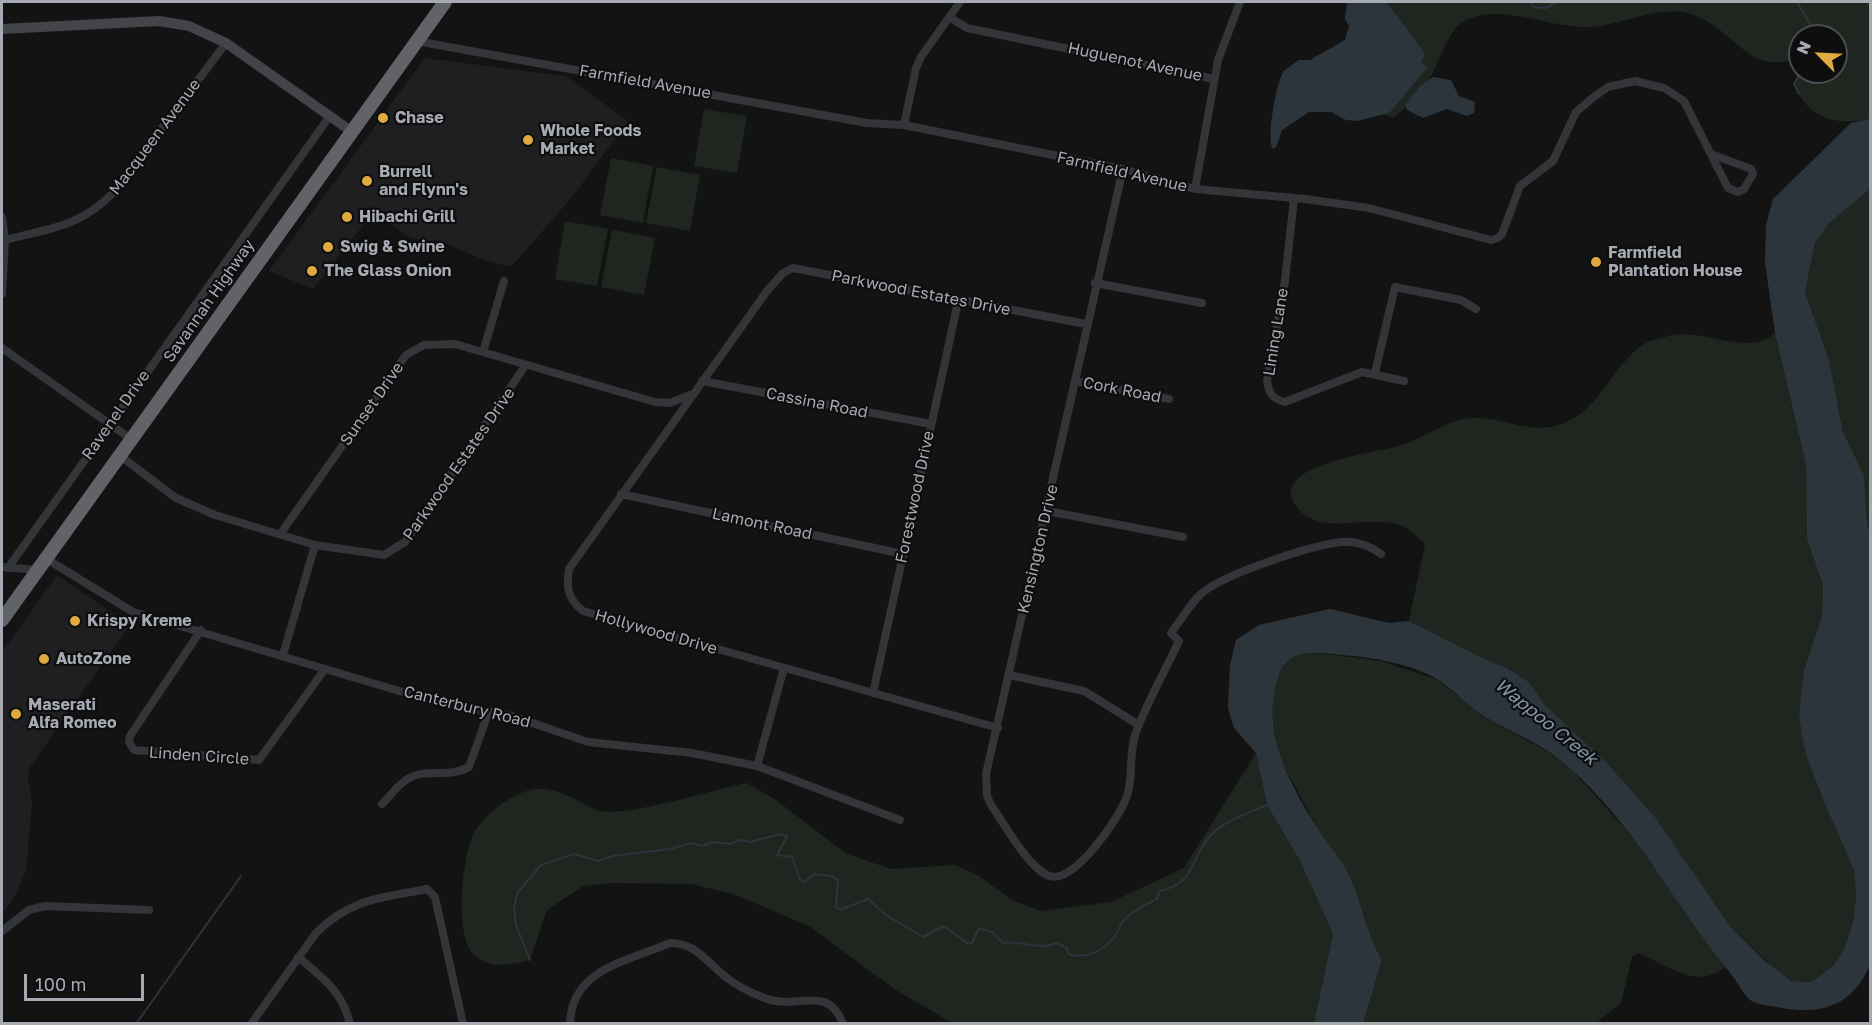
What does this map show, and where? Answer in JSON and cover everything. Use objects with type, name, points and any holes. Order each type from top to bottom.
[{"type":"highway","name":"Savannah Highway","points":[[2,620],[445,2]]},
{"type":"main road","points":[[2,29],[159,21],[189,26],[226,43],[351,131]]},
{"type":"street","points":[[904,125],[916,68],[960,2]]},
{"type":"street","points":[[1214,79],[1240,2]]},
{"type":"street","name":"Huguenot Avenue","points":[[949,17],[967,28],[1214,79],[1195,189]]},
{"type":"street","name":"Farmfield Avenue","points":[[416,41],[867,123],[904,125],[1123,169],[1195,189],[1369,208],[1491,240],[1498,238],[1520,186],[1527,178],[1553,161],[1576,112],[1594,96],[1622,83],[1647,83],[1674,93],[1684,101],[1728,188],[1738,192],[1744,189],[1753,174],[1751,169],[1711,154]]},
{"type":"street","name":"Macqueen Avenue","points":[[5,240],[77,222],[98,208],[114,192],[226,43]]},
{"type":"street","name":"Ravenel Drive","points":[[5,568],[329,117]]},
{"type":"street","name":"Kensington Drive","points":[[1123,169],[1095,283],[1047,511],[986,774],[987,796],[991,806],[1033,864],[1046,875],[1056,878],[1069,874],[1079,866],[1121,809],[1128,794],[1131,750],[1139,725]]},
{"type":"street","name":"Lining Lane","points":[[1293,198],[1285,281],[1267,381],[1272,397],[1285,402],[1362,372],[1404,381]]},
{"type":"street","points":[[2,217],[5,240],[2,294]]},
{"type":"street","name":"Parkwood Estates Drive","points":[[702,381],[767,291],[783,273],[793,268],[958,302],[1086,324]]},
{"type":"street","points":[[483,352],[504,281]]},
{"type":"street","points":[[1095,283],[1202,303]]},
{"type":"street","points":[[1375,373],[1395,287],[1461,300],[1476,309]]},
{"type":"street","name":"Forestwood Drive","points":[[873,693],[958,302]]},
{"type":"street","name":"Sunset Drive","points":[[281,533],[406,354],[424,345],[442,343],[483,352],[655,402],[681,400],[694,392]]},
{"type":"street","points":[[2,348],[108,425],[131,439]]},
{"type":"street","name":"Parkwood Estates Drive","points":[[119,455],[176,498],[194,508],[315,545],[384,555],[405,542],[525,366]]},
{"type":"street","name":"Hollywood Drive","points":[[702,381],[569,569],[567,588],[576,606],[583,611],[998,728]]},
{"type":"street","name":"Cassina Road","points":[[702,381],[931,424]]},
{"type":"street","name":"Cork Road","points":[[1075,381],[1169,399]]},
{"type":"street","name":"Lamont Road","points":[[621,494],[903,555]]},
{"type":"street","points":[[1047,511],[1183,537]]},
{"type":"street","points":[[1009,675],[1084,690],[1139,725],[1179,641],[1171,633],[1188,609],[1212,586],[1252,569],[1342,542],[1358,543],[1381,554]]},
{"type":"street","points":[[283,655],[315,545]]},
{"type":"street","points":[[5,568],[41,564]]},
{"type":"street","name":"Canterbury Road","points":[[41,564],[133,612],[201,630],[433,701],[489,711],[588,742],[692,753],[757,766],[900,820]]},
{"type":"street","name":"Linden Circle","points":[[201,630],[130,736],[129,742],[134,750],[260,760],[325,669]]},
{"type":"street","points":[[757,766],[784,668]]},
{"type":"street","points":[[382,804],[406,780],[417,775],[451,774],[469,766],[489,711]]},
{"type":"street","points":[[251,1023],[316,933],[341,911],[361,902],[427,890],[435,897],[463,1023]]},
{"type":"street","points":[[2,930],[29,910],[45,906],[149,910]]},
{"type":"street","points":[[570,1023],[573,1001],[586,980],[670,943],[684,943],[694,948],[726,978],[769,1000],[818,1000],[829,1004],[839,1013],[843,1023]]},
{"type":"street","points":[[298,957],[329,983],[340,997],[350,1023]]},
{"type":"shaded area","points":[[1376,2],[1870,2],[1870,119],[1846,121],[1825,117],[1807,105],[1794,84],[1848,84],[1848,24],[1788,24],[1788,61],[1769,62],[1746,52],[1701,18],[1688,13],[1674,12],[1660,12],[1590,27],[1507,15],[1491,14],[1476,17],[1457,27],[1426,84],[1413,100],[1393,118],[1372,109]]},
{"type":"shaded area","points":[[425,58],[566,76],[628,121],[573,196],[513,265],[506,266],[482,259],[437,240],[428,242],[409,237],[384,219],[377,217],[368,219],[313,289],[269,271]]},
{"type":"shaded area","points":[[704,109],[747,116],[737,173],[694,166]]},
{"type":"shaded area","points":[[611,158],[653,166],[643,223],[600,215]]},
{"type":"shaded area","points":[[657,167],[700,175],[690,231],[646,223]]},
{"type":"shaded area","points":[[1870,189],[1870,534],[1867,523],[1864,475],[1843,432],[1829,360],[1805,292],[1815,243],[1829,223]]},
{"type":"shaded area","points":[[565,221],[608,229],[597,286],[555,279]]},
{"type":"shaded area","points":[[612,230],[655,238],[644,295],[601,287]]},
{"type":"shaded area","points":[[1775,333],[1806,465],[1807,539],[1823,585],[1822,616],[1799,714],[1802,737],[1808,761],[1854,870],[1856,898],[1853,922],[1845,947],[1833,966],[1811,982],[1791,981],[1776,970],[1730,926],[1655,817],[1607,763],[1544,704],[1529,682],[1507,668],[1409,621],[1425,544],[1410,530],[1388,522],[1331,523],[1318,521],[1306,516],[1296,506],[1291,492],[1297,480],[1311,470],[1351,456],[1402,445],[1461,419],[1491,419],[1544,428],[1570,421],[1593,402],[1632,354],[1644,344],[1652,341],[1679,334],[1750,343],[1763,340]]},
{"type":"shaded area","points":[[57,575],[130,625],[30,767],[28,777],[32,803],[26,871],[13,900],[2,913],[2,652]]},
{"type":"shaded area","points":[[1309,652],[1381,661],[1438,680],[1484,717],[1548,752],[1572,770],[1628,832],[1725,967],[1714,974],[1692,976],[1638,953],[1632,957],[1621,1003],[1596,1023],[1363,1023],[1382,960],[1370,939],[1364,915],[1283,764],[1275,732],[1272,697],[1275,681],[1281,668],[1293,658]]},
{"type":"shaded area","points":[[1256,753],[1267,805],[1300,861],[1333,934],[1314,1024],[952,1023],[896,990],[809,926],[733,894],[691,884],[611,883],[583,886],[547,910],[530,960],[490,964],[471,951],[466,940],[463,926],[462,891],[470,842],[478,826],[501,804],[531,790],[556,791],[596,810],[615,812],[652,806],[747,783],[776,800],[847,854],[891,869],[956,865],[979,876],[1012,900],[1041,911],[1111,902],[1184,868]]},
{"type":"water","points":[[1347,2],[1386,2],[1425,54],[1421,62],[1428,67],[1389,113],[1357,121],[1346,120],[1331,112],[1309,112],[1282,130],[1276,147],[1273,149],[1271,123],[1275,98],[1284,71],[1299,60],[1310,60],[1345,40],[1349,26],[1345,19]]},
{"type":"water","points":[[1433,77],[1451,80],[1459,96],[1475,102],[1474,113],[1467,116],[1447,109],[1423,118],[1407,110],[1405,105],[1420,86]]},
{"type":"water","name":"Wappoo Creek","points":[[1870,119],[1870,189],[1829,223],[1815,243],[1805,292],[1829,360],[1843,432],[1864,475],[1867,523],[1870,534],[1870,965],[1863,979],[1845,998],[1824,1008],[1797,1010],[1750,1000],[1620,822],[1602,800],[1560,760],[1542,747],[1481,714],[1446,685],[1418,670],[1379,660],[1312,653],[1295,656],[1282,667],[1273,698],[1276,741],[1291,782],[1301,801],[1349,876],[1371,937],[1382,960],[1363,1023],[1314,1023],[1333,934],[1300,861],[1267,805],[1256,753],[1234,728],[1228,708],[1230,665],[1236,640],[1259,625],[1330,609],[1389,623],[1409,621],[1507,668],[1529,682],[1544,704],[1607,763],[1655,817],[1730,926],[1764,960],[1791,981],[1811,982],[1833,966],[1845,947],[1853,922],[1856,898],[1854,870],[1808,761],[1799,714],[1804,671],[1822,616],[1823,585],[1807,539],[1806,465],[1775,333],[1765,263],[1766,225],[1773,199],[1851,123]]},
{"type":"waterway","points":[[1530,2],[1533,7],[1546,8],[1558,2]]},
{"type":"waterway","points":[[1797,2],[1810,24]]},
{"type":"waterway","points":[[1794,84],[1799,94]]},
{"type":"waterway","points":[[530,960],[516,925],[514,909],[517,893],[541,865],[574,854],[598,861],[613,856],[670,849],[691,843],[702,846],[712,842],[731,844],[740,840],[750,842],[781,834],[787,837],[777,855],[792,857],[800,880],[805,882],[814,874],[831,876],[838,880],[836,907],[840,910],[868,899],[886,915],[923,937],[944,926],[968,944],[972,943],[979,928],[992,932],[1003,943],[1037,946],[1056,943],[1066,947],[1069,954],[1088,955],[1106,946],[1129,915],[1157,899],[1160,891],[1172,887],[1187,876],[1203,845],[1215,831],[1267,805]]},
{"type":"waterway","points":[[136,1024],[241,876]]},
{"type":"place","name":"Chase","points":[[383,118]]},
{"type":"place","name":"Whole Foods Market","points":[[528,140]]},
{"type":"place","name":"Burrell and Flynn's","points":[[367,181]]},
{"type":"place","name":"Hibachi Grill","points":[[347,217]]},
{"type":"place","name":"Swig & Swine","points":[[328,247]]},
{"type":"place","name":"Farmfield Plantation House","points":[[1596,262]]},
{"type":"place","name":"The Glass Onion","points":[[312,271]]},
{"type":"place","name":"Krispy Kreme","points":[[75,621]]},
{"type":"place","name":"AutoZone","points":[[44,659]]},
{"type":"place","name":"Maserati Alfa Romeo","points":[[16,714]]}]
